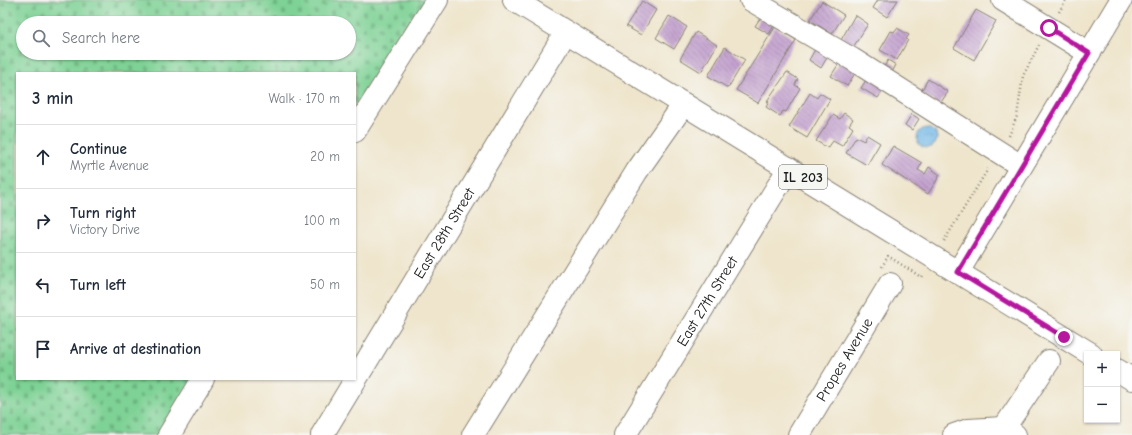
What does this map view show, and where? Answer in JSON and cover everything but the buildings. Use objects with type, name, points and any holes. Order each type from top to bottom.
[{"type":"street","points":[[356,129],[437,0]]},
{"type":"street","points":[[751,0],[852,59],[1021,166]]},
{"type":"street","points":[[1003,0],[1089,53]]},
{"type":"street","points":[[958,272],[1121,0]]},
{"type":"street","name":"IL 203","points":[[527,3],[566,32],[1086,351]]},
{"type":"street","name":"East 28th Street","points":[[356,379],[566,32]]},
{"type":"street","points":[[473,435],[637,171],[684,104]]},
{"type":"street","name":"East 27th Street","points":[[625,435],[789,168]]},
{"type":"street","name":"Propes Avenue","points":[[799,435],[890,284]]},
{"type":"street","points":[[954,435],[968,430],[1010,431],[1049,361]]},
{"type":"street","points":[[1120,372],[1132,379]]},
{"type":"street","points":[[169,435],[202,380]]},
{"type":"street","name":"East 28th Street","points":[[322,435],[355,380]]},
{"type":"path","points":[[888,256],[921,277]]},
{"type":"green space","points":[[0,0],[432,0],[356,122],[356,72],[16,72],[16,380],[197,380],[164,435],[0,435]]},
{"type":"water","points":[[927,128],[934,131],[937,138],[934,145],[927,148],[920,145],[917,138],[920,131]]},
{"type":"route","points":[[1049,28],[1089,53],[958,272],[1064,337]]}]
